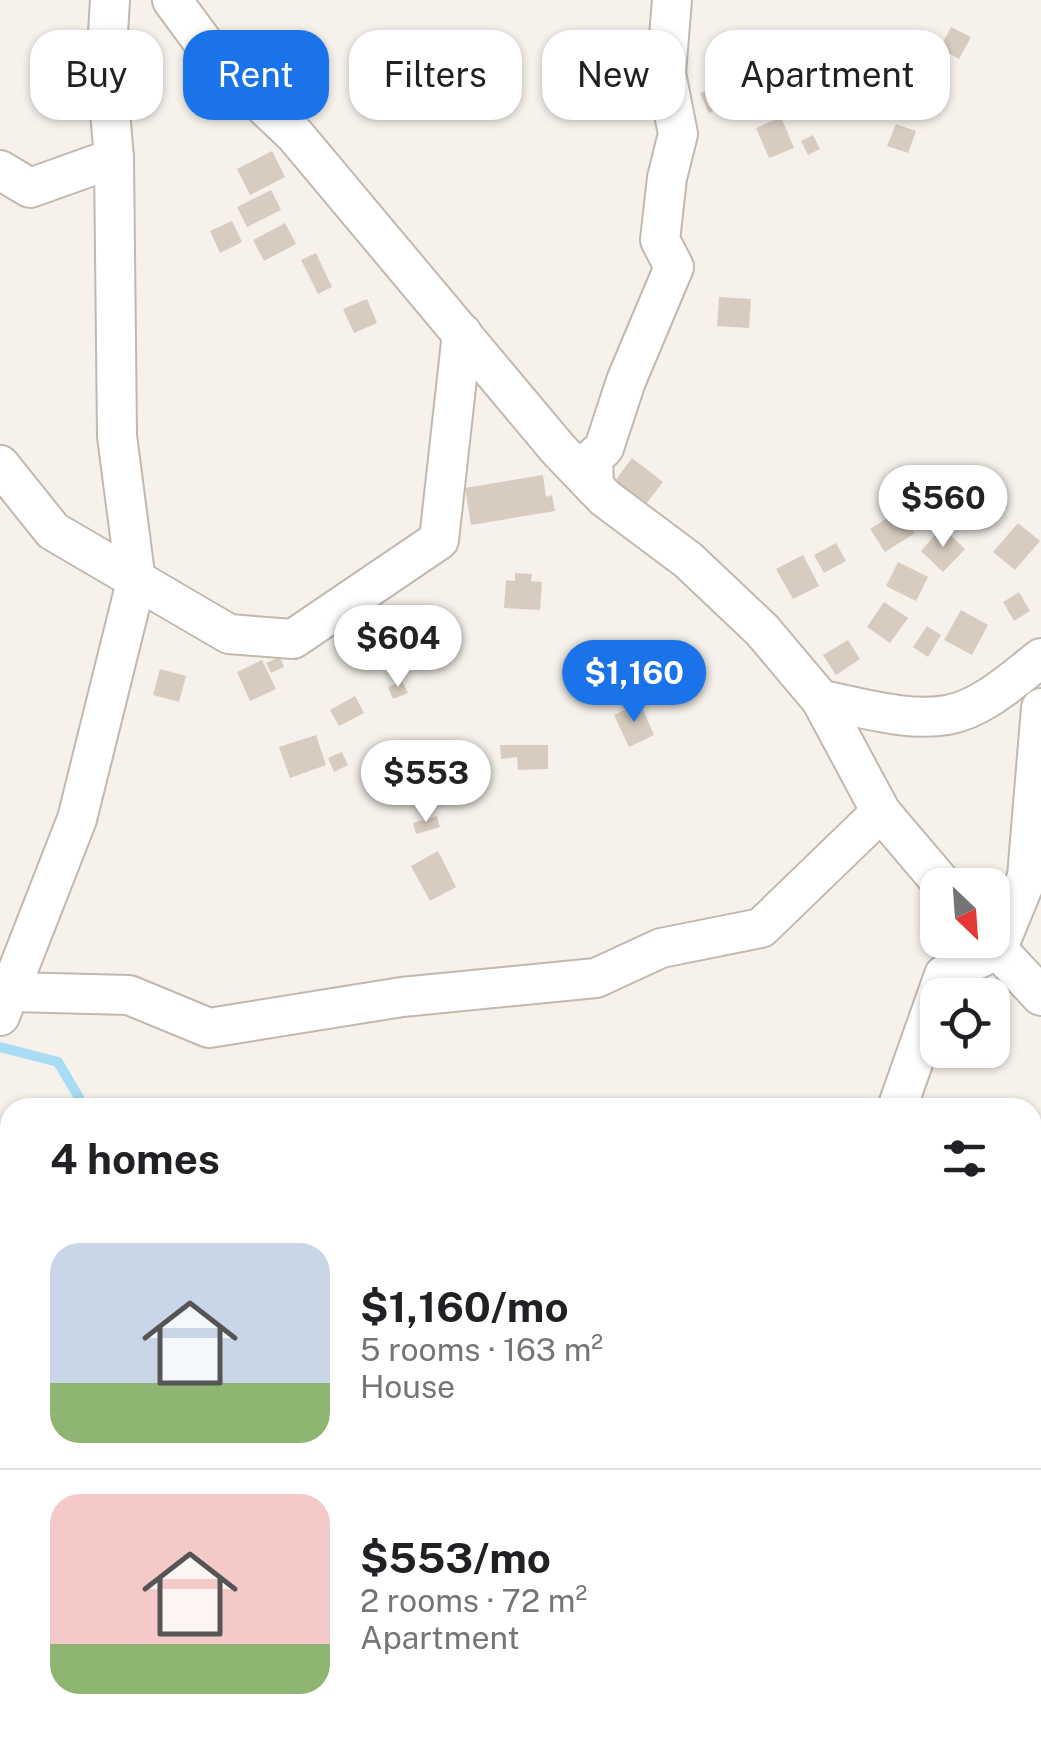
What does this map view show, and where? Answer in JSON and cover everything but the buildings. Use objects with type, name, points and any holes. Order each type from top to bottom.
[{"type":"street","points":[[110,0],[106,66],[114,158],[116,436],[136,582],[77,819],[6,1004],[128,996],[210,1028],[402,997],[596,978],[660,948],[760,928],[880,812]]},
{"type":"street","points":[[172,0],[216,60],[295,136],[594,487],[688,560],[737,607],[821,700],[880,812],[928,868]]},
{"type":"street","points":[[594,487],[593,458],[604,448],[626,381],[674,267],[660,240],[667,178],[678,134],[666,74],[672,0]]},
{"type":"street","points":[[0,170],[30,188],[114,158]]},
{"type":"street","points":[[0,465],[53,531],[136,582],[229,634],[293,639],[439,540],[462,332]]},
{"type":"street","points":[[821,700],[890,713],[948,715],[999,691],[1041,658]]},
{"type":"street","points":[[1010,912],[1028,877],[1041,708]]},
{"type":"street","points":[[900,1098],[944,975],[972,958]]},
{"type":"street","points":[[1005,958],[1041,996]]},
{"type":"waterway","points":[[0,1047],[58,1062],[79,1098]]}]
